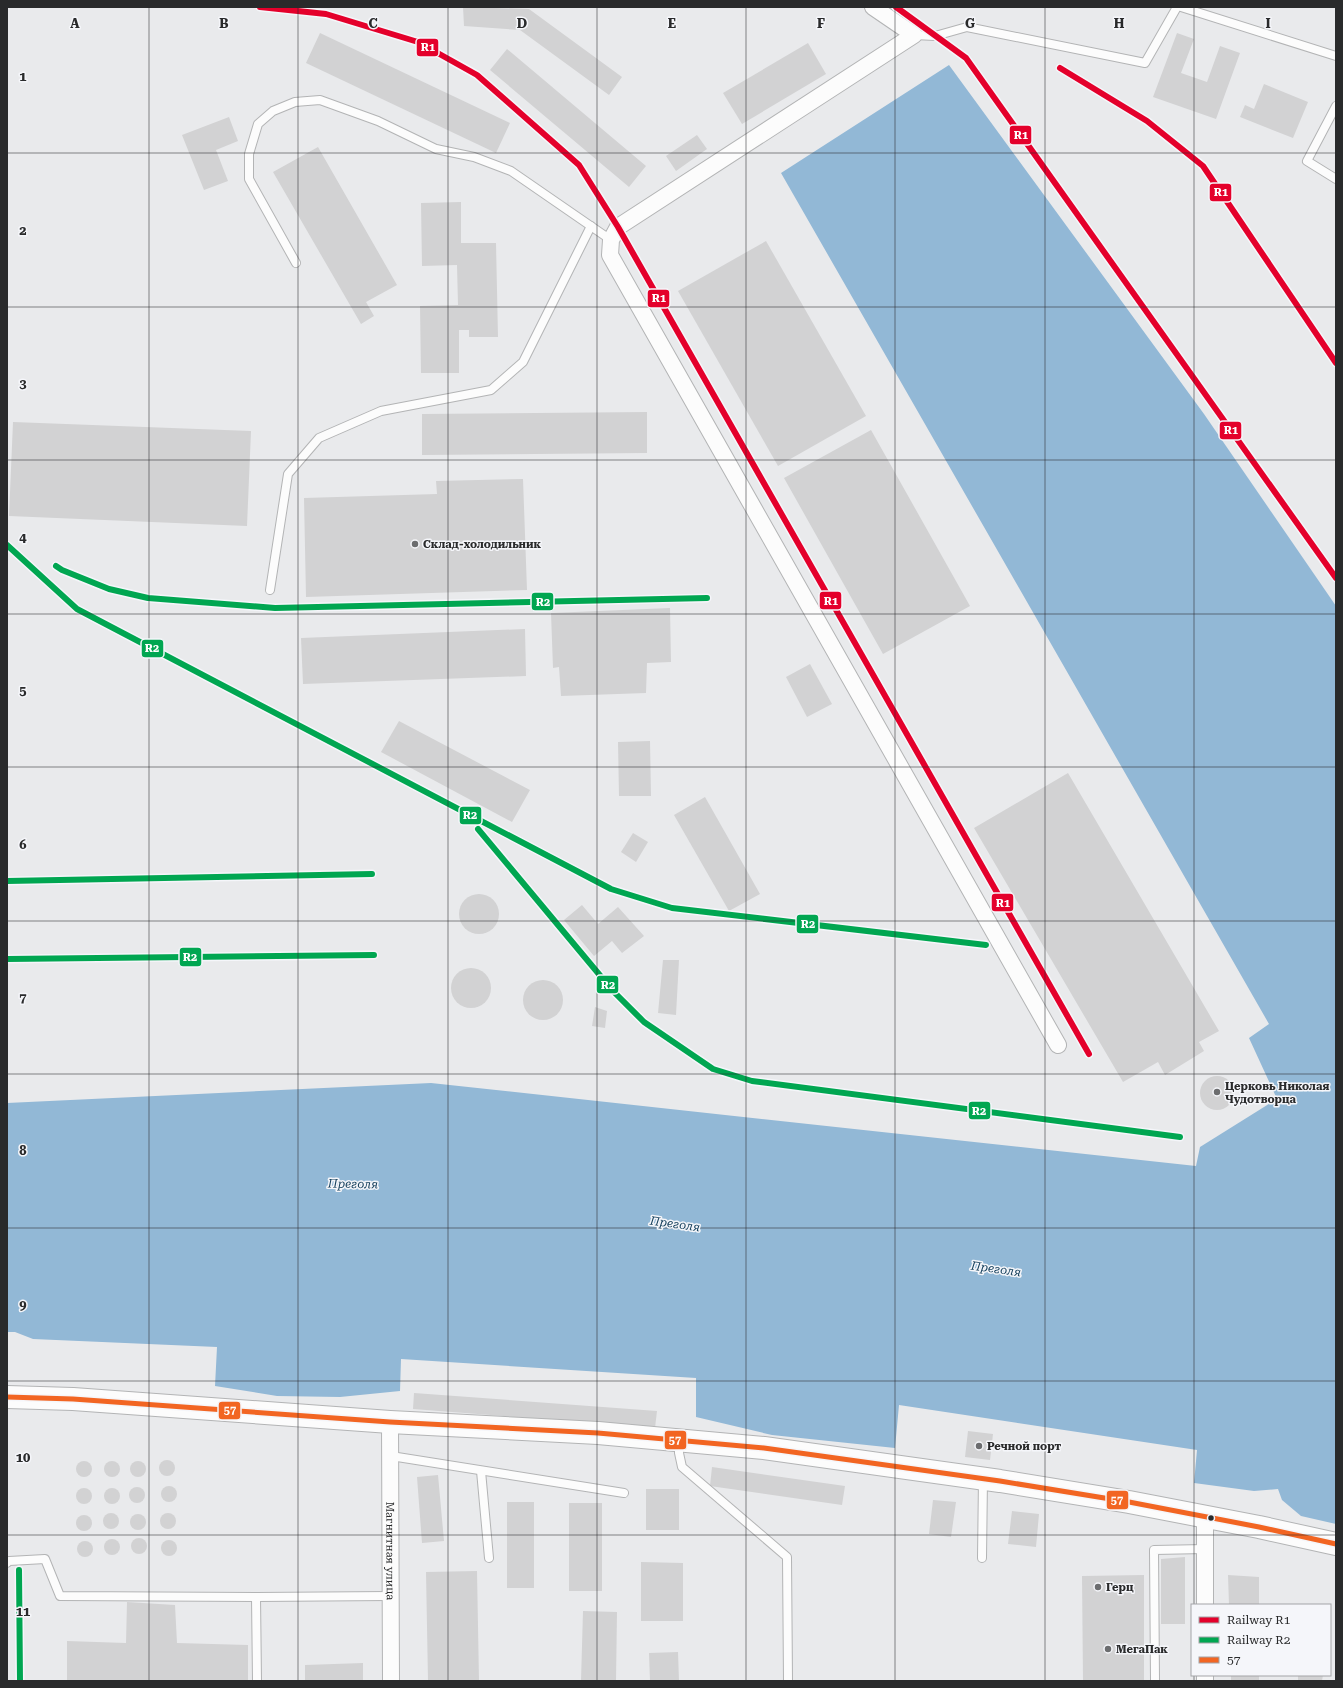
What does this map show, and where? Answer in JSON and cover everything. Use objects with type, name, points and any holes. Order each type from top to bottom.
[{"type":"main road","points":[[7,1398],[74,1400],[390,1422],[598,1433],[764,1448],[983,1478],[1129,1502],[1259,1526],[1336,1544]]},
{"type":"street","points":[[873,7],[914,35],[618,227],[611,240],[610,255],[1058,1045]]},
{"type":"street","name":"Магнитная улица","points":[[390,1422],[391,1681]]},
{"type":"street","points":[[1205,1517],[1205,1604]]},
{"type":"lane","points":[[914,35],[935,36],[967,27],[1145,63],[1177,7]]},
{"type":"lane","points":[[1181,7],[1336,56]]},
{"type":"lane","points":[[296,263],[249,179],[249,154],[258,124],[272,111],[295,102],[320,100],[378,121],[436,149],[474,157],[511,171],[611,240]]},
{"type":"lane","points":[[1336,106],[1307,161],[1336,179]]},
{"type":"lane","points":[[270,590],[288,474],[319,438],[380,411],[491,390],[523,362],[591,226]]},
{"type":"lane","points":[[679,1440],[679,1453],[682,1467],[787,1557],[788,1681]]},
{"type":"lane","points":[[390,1456],[624,1493]]},
{"type":"lane","points":[[481,1470],[489,1558]]},
{"type":"lane","points":[[982,1558],[983,1478]]},
{"type":"lane","points":[[1155,1681],[1154,1550],[1205,1549]]},
{"type":"lane","points":[[7,1563],[9,1561],[45,1559],[60,1596],[256,1598],[390,1596]]},
{"type":"lane","points":[[256,1598],[257,1681]]},
{"type":"water","name":"Преголя","points":[[949,65],[1204,414],[1336,606],[1336,1524],[1301,1516],[1282,1500],[1278,1489],[1254,1491],[1194,1483],[1197,1450],[899,1405],[895,1448],[772,1435],[696,1417],[696,1378],[401,1359],[400,1391],[340,1397],[277,1396],[215,1386],[217,1347],[33,1339],[15,1332],[7,1332],[7,1103],[431,1083],[1196,1166],[1200,1147],[1277,1099],[1249,1038],[1269,1024],[781,173]]},
{"type":"building","points":[[463,7],[529,9],[622,77],[609,95],[520,30],[464,26]]},
{"type":"building","points":[[320,33],[510,123],[496,153],[306,63]]},
{"type":"building","points":[[1177,33],[1194,39],[1181,73],[1207,82],[1220,46],[1240,53],[1216,119],[1153,97]]},
{"type":"building","points":[[808,43],[826,74],[742,124],[723,93]]},
{"type":"building","points":[[507,49],[646,166],[629,187],[490,70]]},
{"type":"building","points":[[1264,84],[1308,102],[1293,138],[1240,117],[1245,105],[1254,109]]},
{"type":"building","points":[[229,117],[238,141],[216,150],[228,181],[204,190],[182,135]]},
{"type":"building","points":[[697,135],[707,149],[676,171],[666,156]]},
{"type":"building","points":[[318,147],[397,285],[366,302],[374,316],[361,324],[273,172]]},
{"type":"building","points":[[461,202],[461,243],[496,243],[498,337],[469,337],[469,330],[459,330],[459,373],[421,373],[420,306],[458,305],[457,265],[422,266],[421,203]]},
{"type":"building","points":[[766,241],[866,416],[778,466],[678,291]]},
{"type":"building","points":[[647,412],[647,453],[422,455],[422,414]]},
{"type":"building","points":[[13,422],[251,431],[247,526],[9,516]]},
{"type":"building","points":[[871,430],[970,606],[883,654],[784,478]]},
{"type":"building","name":"Склад-холодильник","points":[[523,479],[527,590],[306,597],[304,498],[437,494],[436,481]]},
{"type":"building","points":[[670,608],[671,662],[647,663],[646,693],[561,696],[559,667],[553,668],[551,613]]},
{"type":"building","points":[[525,629],[526,676],[303,684],[301,638]]},
{"type":"building","points":[[810,664],[832,704],[807,717],[786,677]]},
{"type":"building","points":[[399,721],[530,790],[512,822],[381,752]]},
{"type":"building","points":[[650,741],[651,796],[619,796],[618,742]]},
{"type":"building","points":[[1068,773],[1219,1031],[1199,1042],[1204,1051],[1165,1075],[1158,1062],[1123,1082],[974,828]]},
{"type":"building","points":[[705,797],[760,894],[729,911],[674,815]]},
{"type":"building","points":[[633,833],[648,842],[636,862],[621,852]]},
{"type":"building","points":[[483,894],[490,897],[496,903],[499,914],[498,922],[490,931],[483,934],[475,934],[468,931],[460,922],[459,910],[462,903],[471,895]]},
{"type":"building","points":[[582,905],[598,924],[618,907],[644,936],[622,953],[612,941],[594,956],[564,920]]},
{"type":"building","points":[[663,960],[679,960],[676,1015],[658,1013]]},
{"type":"building","points":[[475,968],[482,971],[488,977],[491,988],[490,996],[482,1005],[475,1008],[467,1008],[460,1005],[452,996],[451,984],[454,977],[463,969]]},
{"type":"building","points":[[547,980],[554,983],[560,989],[563,1000],[562,1008],[554,1017],[547,1020],[539,1020],[532,1017],[524,1008],[523,996],[526,989],[535,981]]},
{"type":"building","points":[[595,1007],[607,1011],[605,1028],[592,1026]]},
{"type":"building","name":"Церковь Николая Чудотворца","points":[[1220,1076],[1229,1081],[1233,1086],[1233,1100],[1229,1105],[1224,1109],[1214,1110],[1210,1109],[1201,1100],[1200,1090],[1201,1086],[1210,1077]]},
{"type":"building","points":[[414,1393],[657,1411],[655,1428],[413,1409]]},
{"type":"building","name":"Речной порт","points":[[968,1431],[993,1434],[990,1460],[965,1457]]},
{"type":"building","points":[[167,1460],[173,1462],[175,1468],[173,1474],[167,1476],[161,1474],[159,1468],[161,1462]]},
{"type":"building","points":[[84,1461],[90,1463],[92,1469],[90,1475],[84,1477],[78,1475],[76,1469],[78,1463]]},
{"type":"building","points":[[112,1461],[118,1463],[120,1469],[118,1475],[112,1477],[106,1475],[104,1469],[106,1463]]},
{"type":"building","points":[[138,1461],[144,1463],[146,1469],[144,1475],[138,1477],[132,1475],[130,1469],[132,1463]]},
{"type":"building","points":[[712,1467],[845,1486],[842,1505],[710,1486]]},
{"type":"building","points":[[438,1475],[444,1541],[422,1543],[417,1477]]},
{"type":"building","points":[[169,1486],[175,1488],[177,1494],[175,1500],[169,1502],[163,1500],[161,1494],[163,1488]]},
{"type":"building","points":[[137,1487],[143,1489],[145,1495],[143,1501],[137,1503],[131,1501],[129,1495],[131,1489]]},
{"type":"building","points":[[84,1488],[90,1490],[92,1496],[90,1502],[84,1504],[78,1502],[76,1496],[78,1490]]},
{"type":"building","points":[[112,1488],[118,1490],[120,1496],[118,1502],[112,1504],[106,1502],[104,1496],[106,1490]]},
{"type":"building","points":[[646,1489],[679,1489],[679,1530],[646,1530]]},
{"type":"building","points":[[933,1500],[956,1502],[951,1537],[929,1534]]},
{"type":"building","points":[[507,1502],[534,1502],[534,1588],[507,1588]]},
{"type":"building","points":[[569,1503],[602,1503],[602,1591],[569,1591]]},
{"type":"building","points":[[1012,1511],[1039,1514],[1036,1547],[1008,1544]]},
{"type":"building","points":[[111,1513],[117,1515],[119,1521],[117,1527],[111,1529],[105,1527],[103,1521],[105,1515]]},
{"type":"building","points":[[168,1513],[174,1515],[176,1521],[174,1527],[168,1529],[162,1527],[160,1521],[162,1515]]},
{"type":"building","points":[[138,1514],[144,1516],[146,1522],[144,1528],[138,1530],[132,1528],[130,1522],[132,1516]]},
{"type":"building","points":[[84,1515],[90,1517],[92,1523],[90,1529],[84,1531],[78,1529],[76,1523],[78,1517]]},
{"type":"building","points":[[139,1538],[145,1540],[147,1546],[145,1552],[139,1554],[133,1552],[131,1546],[133,1540]]},
{"type":"building","points":[[112,1539],[118,1541],[120,1547],[118,1553],[112,1555],[106,1553],[104,1547],[106,1541]]},
{"type":"building","points":[[169,1540],[175,1542],[177,1548],[175,1554],[169,1556],[163,1554],[161,1548],[163,1542]]},
{"type":"building","points":[[85,1541],[91,1543],[93,1549],[91,1555],[85,1557],[79,1555],[77,1549],[79,1543]]},
{"type":"building","points":[[1185,1557],[1185,1624],[1161,1624],[1161,1559]]},
{"type":"building","points":[[641,1562],[683,1563],[683,1621],[641,1621]]},
{"type":"building","points":[[477,1571],[479,1681],[428,1681],[426,1572]]},
{"type":"building","points":[[1144,1575],[1144,1681],[1083,1681],[1082,1576]]},
{"type":"building","points":[[1228,1575],[1259,1577],[1259,1604],[1229,1604]]},
{"type":"building","points":[[127,1602],[175,1605],[177,1643],[248,1645],[248,1681],[67,1681],[67,1641],[126,1643]]},
{"type":"building","points":[[583,1611],[617,1612],[616,1681],[581,1681]]},
{"type":"building","points":[[678,1652],[679,1681],[650,1681],[649,1653]]},
{"type":"building","points":[[363,1663],[363,1681],[305,1681],[305,1665]]},
{"type":"building","points":[[1231,1676],[1259,1676],[1259,1681],[1231,1681]]},
{"type":"building","points":[[1298,1676],[1323,1676],[1322,1681],[1298,1681]]},
{"type":"rail line","name":"R1","points":[[260,7],[326,14],[418,42],[477,75],[579,165],[618,227],[1089,1054]]},
{"type":"rail line","name":"R1","points":[[896,7],[966,58],[1336,578]]},
{"type":"rail line","name":"R1","points":[[1060,68],[1147,121],[1203,166],[1336,363]]},
{"type":"rail line","name":"R2","points":[[7,545],[77,609],[611,889],[672,908],[986,945]]},
{"type":"rail line","name":"R2","points":[[56,566],[62,570],[109,589],[148,598],[275,608],[707,598]]},
{"type":"rail line","name":"R2","points":[[478,829],[613,991],[644,1022],[713,1069],[752,1081],[1180,1137]]},
{"type":"rail line","name":"R2","points":[[7,881],[372,874]]},
{"type":"rail line","name":"R2","points":[[7,959],[374,955]]},
{"type":"rail line","name":"R2","points":[[19,1570],[20,1681]]},
{"type":"transit line","name":"57","points":[[7,1397],[73,1399],[390,1422],[598,1433],[764,1448],[1000,1481],[1129,1502],[1259,1527],[1336,1544]]},
{"type":"place","name":"Склад-холодильник","points":[[415,544]]},
{"type":"place","name":"Церковь Николая Чудотворца","points":[[1217,1092]]},
{"type":"place","name":"Речной порт","points":[[979,1446]]},
{"type":"place","name":"Герц","points":[[1098,1587]]},
{"type":"place","name":"МегаПак","points":[[1108,1649]]}]
